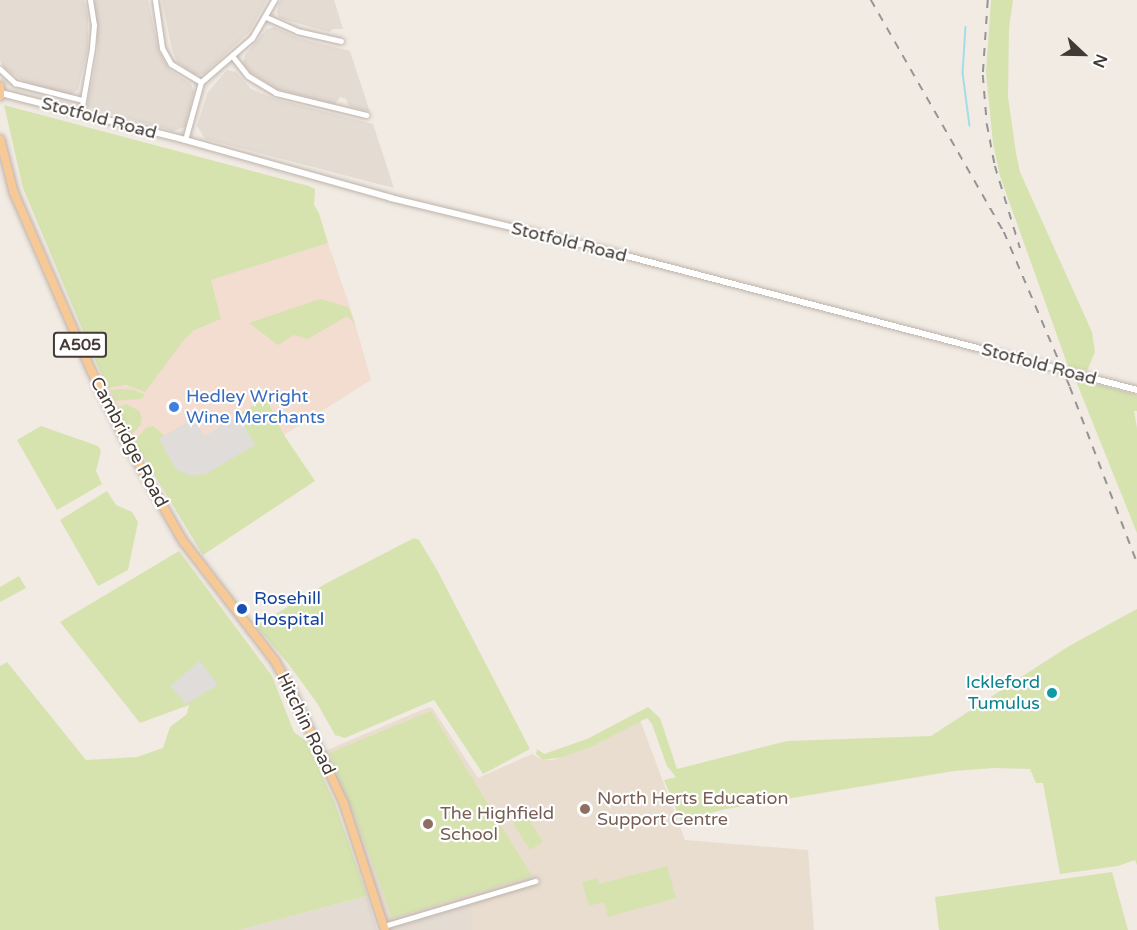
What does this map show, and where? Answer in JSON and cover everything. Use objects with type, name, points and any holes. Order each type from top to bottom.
[{"type":"main road","name":"Cambridge Road","points":[[0,139],[15,193],[92,372],[127,443],[183,541]]},
{"type":"main road","name":"Hitchin Road","points":[[183,541],[275,661],[293,694],[344,804],[385,928]]},
{"type":"street","points":[[81,112],[93,48],[94,25],[90,0]]},
{"type":"street","points":[[154,0],[162,48],[171,64],[201,82]]},
{"type":"street","points":[[185,140],[201,82],[233,57],[252,38],[266,17],[273,0]]},
{"type":"street","points":[[266,17],[297,31],[340,41]]},
{"type":"street","points":[[233,57],[248,75],[269,90],[366,115]]},
{"type":"street","points":[[0,69],[15,83],[82,100]]},
{"type":"street","name":"Stotfold Road","points":[[0,92],[185,140],[381,195],[581,244],[1137,390]]},
{"type":"street","points":[[385,928],[535,881]]},
{"type":"shaded area","points":[[0,0],[84,0],[88,15],[88,47],[78,90],[70,95],[25,82],[3,67],[0,60]]},
{"type":"shaded area","points":[[94,0],[148,0],[159,52],[170,70],[191,84],[194,92],[185,127],[173,131],[87,107],[98,50]]},
{"type":"shaded area","points":[[162,0],[267,0],[249,32],[204,74],[196,75],[177,62],[172,49]]},
{"type":"shaded area","points":[[280,0],[334,0],[343,29],[333,29],[329,32],[279,18],[277,12]]},
{"type":"shaded area","points":[[274,27],[298,38],[350,51],[370,112],[349,106],[346,99],[340,97],[335,104],[276,89],[250,72],[243,63],[245,55],[267,29]]},
{"type":"shaded area","points":[[227,70],[236,72],[251,89],[275,99],[373,124],[394,188],[205,139],[197,126],[208,92]]},
{"type":"shaded area","points":[[328,243],[353,316],[371,380],[284,435],[266,398],[260,447],[188,487],[139,454],[107,388],[117,385],[135,387],[193,331],[221,319],[211,280]]},
{"type":"shaded area","points":[[238,415],[255,445],[206,474],[191,476],[176,469],[159,439],[194,418],[205,436]]},
{"type":"shaded area","points":[[200,661],[218,685],[186,704],[170,686]]},
{"type":"shaded area","points":[[429,707],[433,709],[478,778],[532,754],[543,760],[553,760],[593,746],[640,720],[685,840],[808,850],[814,930],[472,930],[471,904],[389,929],[320,753]]},
{"type":"shaded area","points":[[367,896],[377,930],[239,930]]},
{"type":"shaded area","points":[[472,904],[472,930],[389,929]]},
{"type":"green space","points":[[991,0],[1013,0],[1009,28],[1008,97],[1016,153],[1020,172],[1092,332],[1095,352],[1087,371],[1068,366],[1000,176],[993,143],[986,72]]},
{"type":"green space","points":[[4,105],[309,186],[315,189],[314,205],[319,213],[328,243],[211,280],[221,319],[193,331],[145,392],[126,385],[107,388],[23,188]]},
{"type":"green space","points":[[320,299],[348,307],[355,324],[347,316],[308,339],[294,335],[278,345],[249,323]]},
{"type":"green space","points":[[1076,381],[1085,381],[1137,395],[1137,411],[1134,411],[1137,428],[1137,533]]},
{"type":"green space","points":[[111,390],[134,390],[145,395],[141,399],[115,401]]},
{"type":"green space","points":[[266,398],[284,435],[315,481],[203,555],[134,441],[146,428],[153,426],[165,436],[159,439],[255,445],[238,415]]},
{"type":"green space","points":[[126,404],[139,411],[142,418],[140,426],[129,437],[114,409]]},
{"type":"green space","points":[[41,426],[98,446],[101,451],[96,471],[102,484],[57,510],[17,440]]},
{"type":"green space","points":[[107,491],[116,505],[132,512],[138,522],[128,570],[98,586],[60,520]]},
{"type":"green space","points":[[414,538],[419,540],[437,570],[530,749],[483,774],[434,700],[345,738],[335,735],[317,703],[287,662],[256,626],[325,584]]},
{"type":"green space","points":[[179,551],[272,676],[294,732],[306,741],[335,803],[367,896],[239,930],[0,930],[0,666],[7,662],[86,760],[137,757],[163,748],[170,727],[187,714],[189,705],[140,723],[60,622]]},
{"type":"green space","points":[[19,576],[26,588],[0,602],[0,587]]},
{"type":"green space","points":[[1137,609],[1137,865],[1135,860],[1118,866],[1060,874],[1043,783],[1036,783],[1030,769],[993,768],[954,771],[726,809],[681,821],[664,780],[676,777],[667,766],[652,724],[647,718],[593,746],[563,757],[543,760],[536,754],[537,749],[544,754],[587,739],[648,707],[660,718],[677,769],[787,741],[931,736],[1069,646]]},
{"type":"green space","points":[[431,711],[532,876],[392,918],[356,818],[329,753]]},
{"type":"green space","points":[[526,815],[543,842],[530,850],[513,823]]},
{"type":"green space","points":[[667,866],[676,898],[608,917],[604,902],[589,906],[582,882],[597,878],[599,884]]},
{"type":"green space","points":[[1112,872],[1128,930],[939,930],[935,897]]},
{"type":"waterway","points":[[966,27],[963,73],[970,126]]},
{"type":"railway","points":[[871,0],[1004,232],[1070,387],[1137,562]]},
{"type":"railway","points":[[988,0],[983,75],[987,124],[995,166],[1020,248]]},
{"type":"place","name":"Hedley Wright Wine Merchants","points":[[174,407]]},
{"type":"place","name":"Rosehill Hospital","points":[[242,609]]},
{"type":"place","name":"Ickleford Tumulus","points":[[1052,693]]},
{"type":"place","name":"North Herts Education Support Centre","points":[[585,809]]},
{"type":"place","name":"The Highfield School","points":[[428,824]]}]
